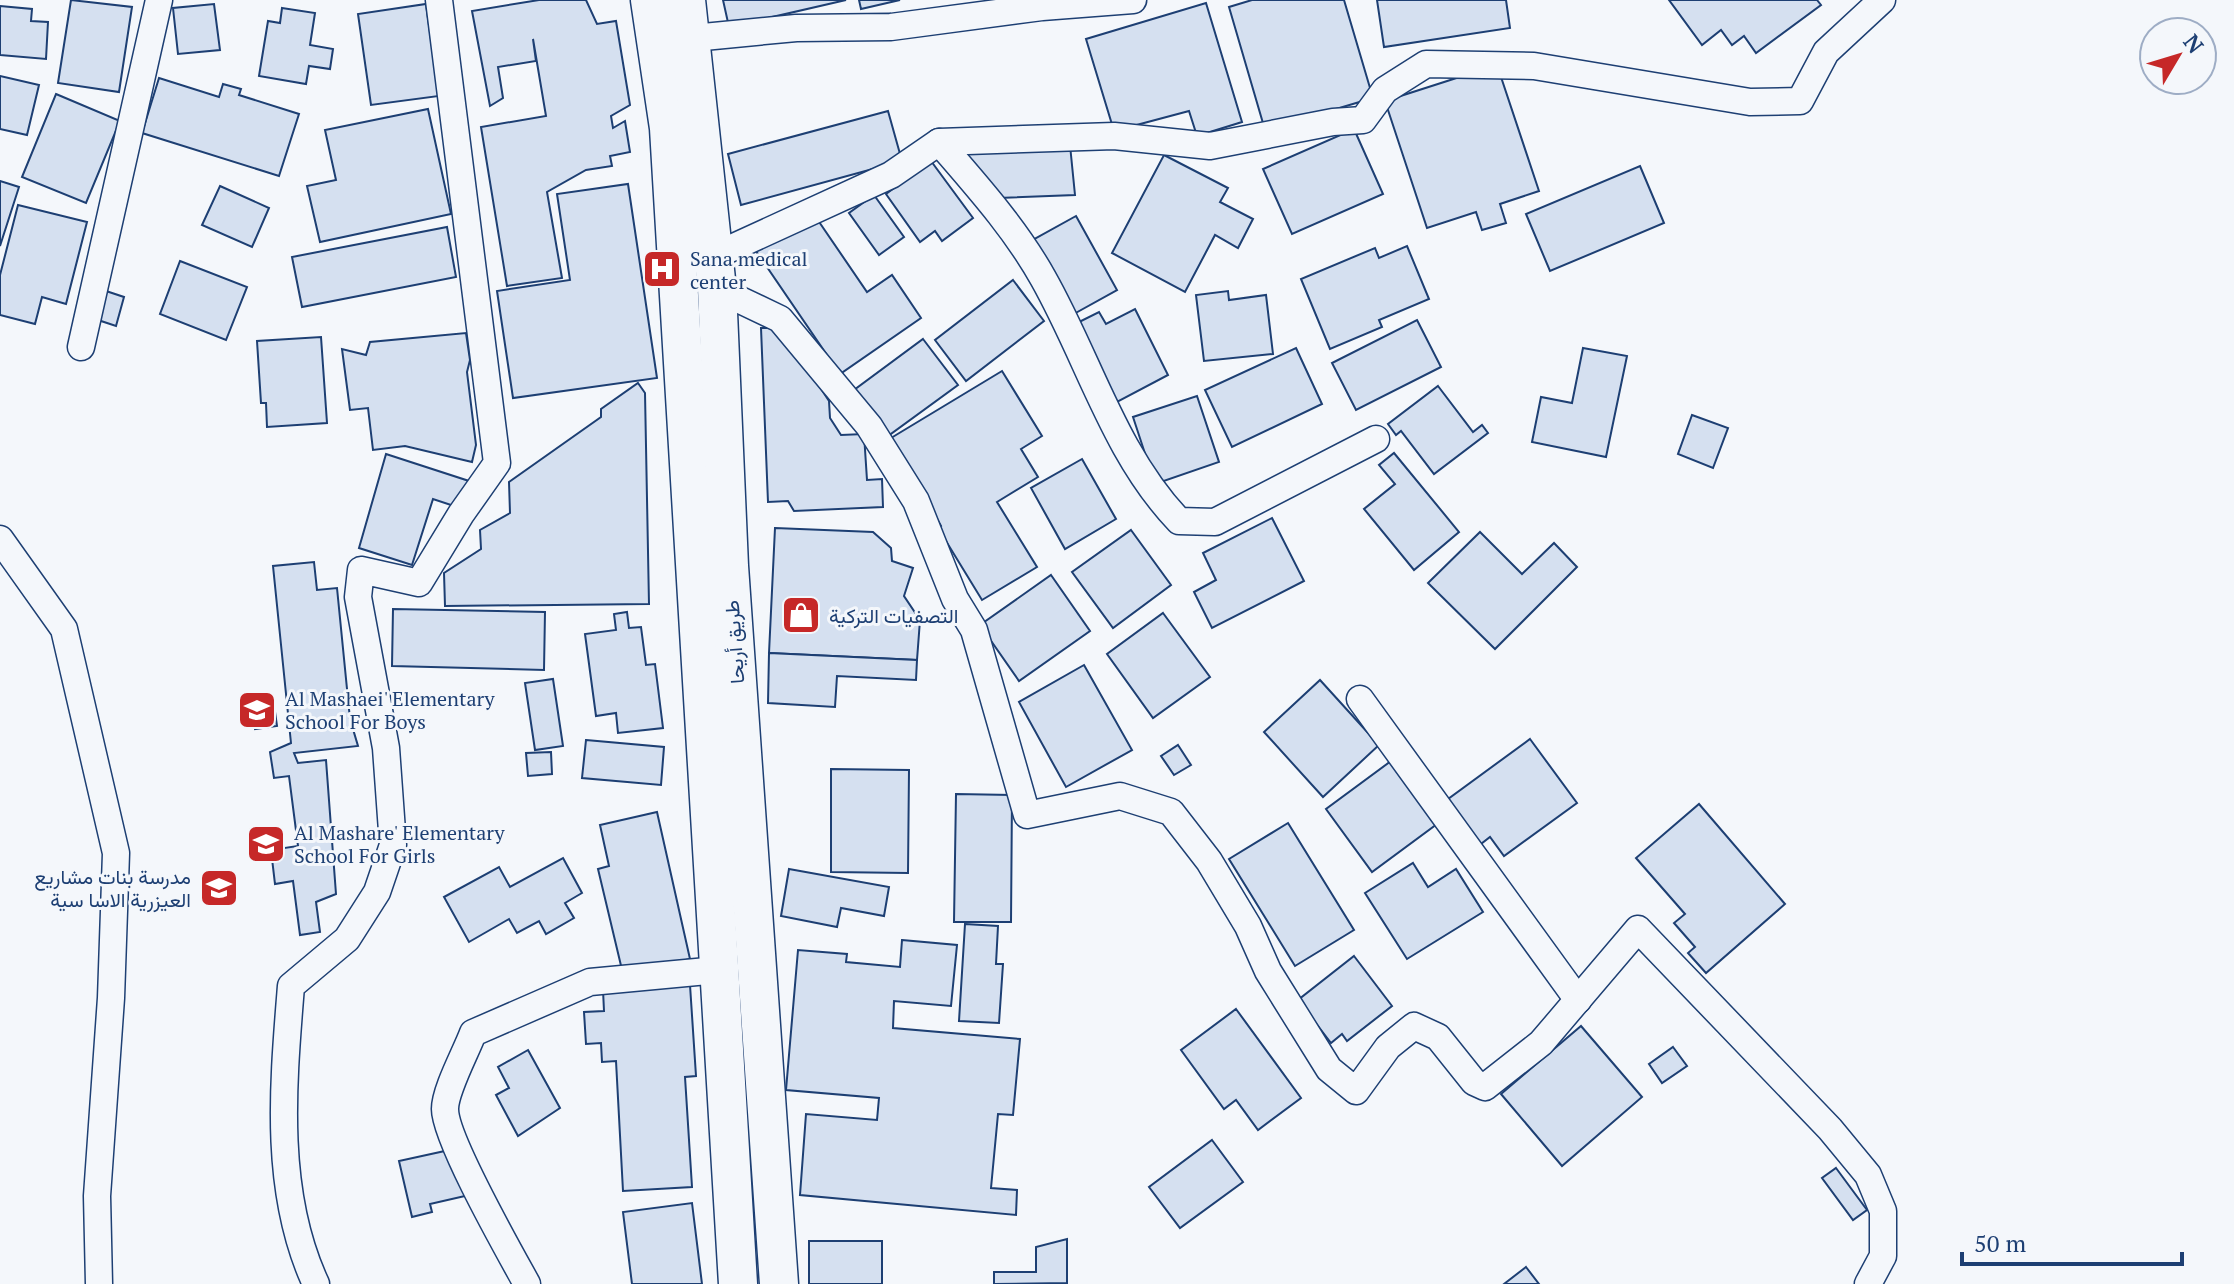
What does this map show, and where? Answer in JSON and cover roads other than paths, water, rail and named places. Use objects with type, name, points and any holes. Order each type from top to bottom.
[{"type":"main road","name":"طريق أريحا","points":[[650,0],[670,143],[738,1284]]},
{"type":"main road","name":"طريق أريحا","points":[[686,0],[693,38],[715,273],[729,566],[779,1284]]},
{"type":"street","points":[[81,347],[159,0]]},
{"type":"street","points":[[316,1284],[299,1247],[281,1112],[291,986],[347,939],[377,892],[393,845],[386,748],[358,597],[361,570],[419,583],[497,463],[439,0]]},
{"type":"street","points":[[693,38],[796,28],[891,27],[1042,7],[1133,0]]},
{"type":"street","points":[[1868,1284],[1883,1256],[1883,1211],[1868,1175],[1830,1129],[1638,929],[1541,1043],[1485,1087],[1474,1082],[1438,1037],[1414,1026],[1388,1047],[1356,1091],[1329,1069],[1268,971],[1248,926],[1209,861],[1171,812],[1120,796],[1027,815],[974,630],[955,599],[916,501],[869,426],[780,319],[715,273],[891,175],[939,142],[1114,136],[1210,146],[1333,122],[1363,120],[1385,90],[1426,64],[1534,66],[1750,102],[1800,101],[1826,52],[1882,0]]},
{"type":"street","points":[[939,142],[996,208],[1042,276],[1106,403],[1122,445],[1151,492],[1179,521],[1215,522],[1376,439]]},
{"type":"street","points":[[0,539],[64,629],[116,853],[111,998],[97,1196],[99,1284]]},
{"type":"street","points":[[1360,699],[1578,1000]]},
{"type":"street","points":[[527,1284],[491,1218],[451,1132],[445,1108],[473,1033],[590,982],[718,970]]},
{"type":"place","name":"Sana medical center","points":[[662,269]]},
{"type":"place","name":"التصفيات التركية","points":[[801,615]]},
{"type":"place","name":"Al Mashaei' Elementary School For Boys","points":[[257,710]]},
{"type":"place","name":"Al Mashare' Elementary School For Girls","points":[[266,844]]},
{"type":"place","name":"مدرسة بنات مشاريع العيزرية الاسا سية","points":[[219,888]]}]
